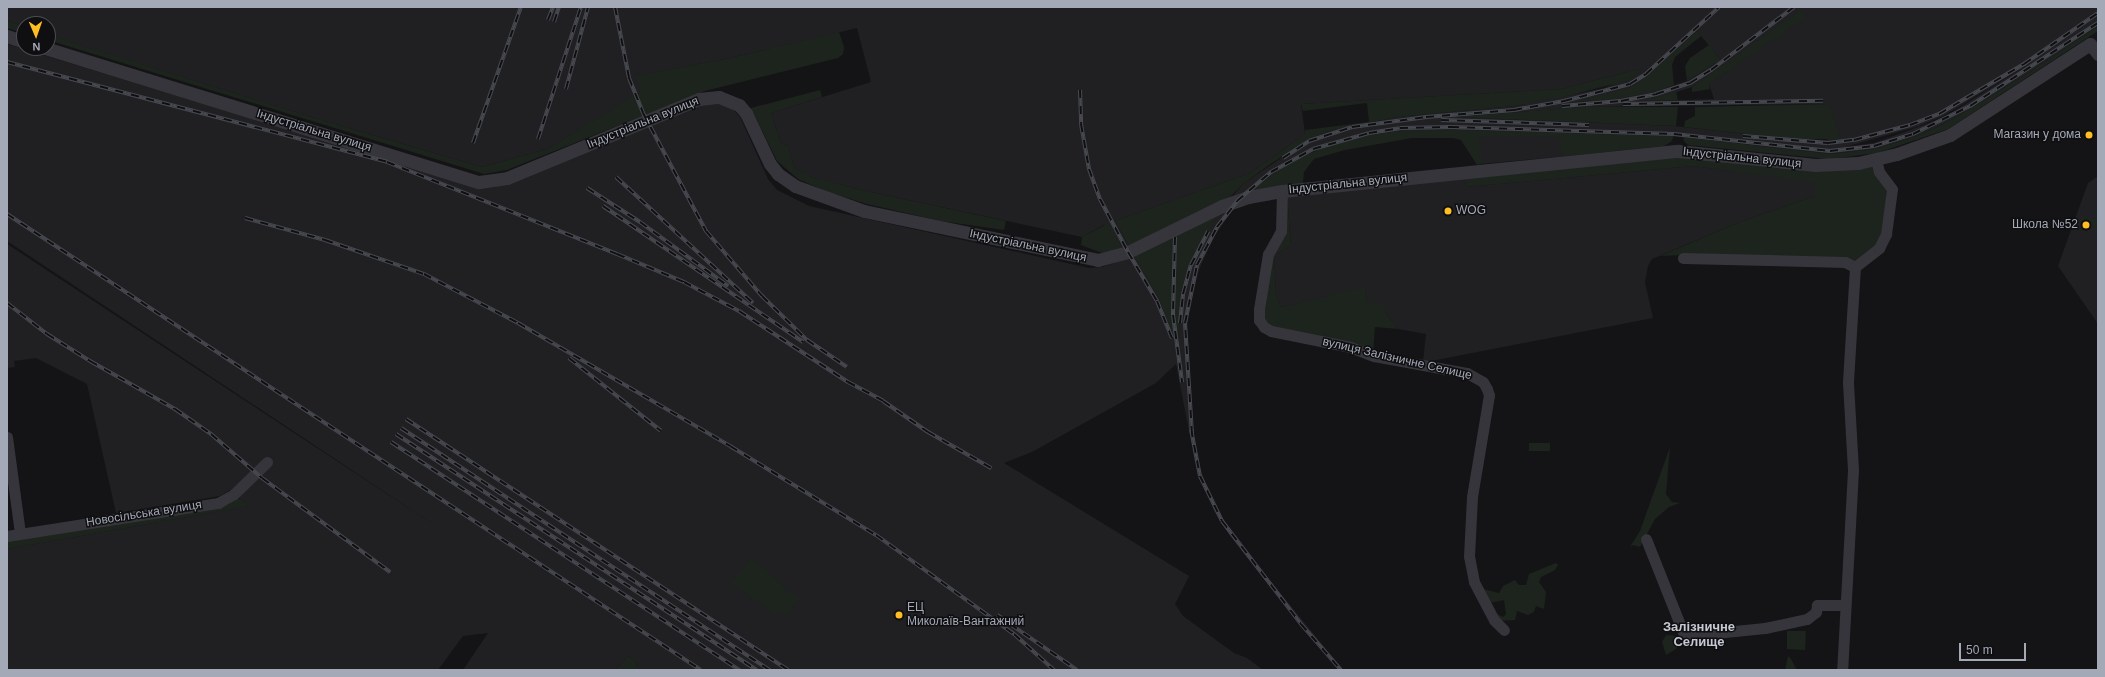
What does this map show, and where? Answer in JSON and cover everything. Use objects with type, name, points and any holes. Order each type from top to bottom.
[{"type":"street","name":"Індустріальна вулиця","points":[[56,51],[479,182],[507,178],[699,99],[719,97],[739,105],[746,112],[770,164],[778,174],[796,186],[864,211],[1083,258],[1110,258],[1222,206],[1248,197],[1282,192],[1678,151],[1815,165],[1858,163],[1897,154],[1950,135],[2096,45]]},
{"type":"street","points":[[1842,670],[1853,470],[1848,384],[1855,267],[1879,248],[1886,234],[1892,189],[1879,172],[1876,159]]},
{"type":"street","name":"вулиця Залізничне Селище","points":[[1282,192],[1281,231],[1268,254],[1259,309],[1259,320],[1264,327],[1271,331],[1350,348],[1374,356],[1467,373],[1483,382],[1487,389],[1489,395],[1472,496],[1469,556],[1474,582],[1494,620],[1504,630]]},
{"type":"street","points":[[1683,258],[1838,261],[1851,263],[1855,267]]},
{"type":"street","points":[[7,437],[20,533]]},
{"type":"street","name":"Новосільська вулиця","points":[[7,536],[218,503],[234,494],[267,462]]},
{"type":"street","points":[[1646,539],[1683,632],[1699,635],[1779,626],[1807,619],[1816,612],[1817,604],[1845,605]]},
{"type":"shaded area","points":[[7,7],[2098,7],[2098,26],[2024,76],[1944,124],[1915,137],[1875,149],[1830,154],[1674,136],[1401,131],[1369,135],[1314,150],[1293,160],[1250,190],[1238,202],[1215,235],[1200,267],[1193,290],[1187,326],[1188,372],[1193,434],[1200,469],[1214,504],[1232,534],[1343,670],[1335,665],[1301,625],[1230,536],[1214,511],[1195,462],[1176,364],[1156,383],[1032,452],[1004,463],[1189,576],[1175,604],[1183,616],[1234,653],[1247,658],[1263,670],[642,670],[636,666],[638,663],[628,656],[615,670],[463,670],[488,633],[463,636],[438,670],[7,670],[7,549],[249,506],[230,490],[220,496],[116,513],[87,384],[36,358],[14,361],[15,367],[7,368],[7,244],[442,530],[7,241],[7,44],[16,47],[16,56],[46,56],[453,180],[487,185],[700,104],[719,104],[733,109],[740,117],[768,179],[777,190],[809,206],[1089,268],[1102,267],[1127,259],[1104,225],[1082,237],[857,189],[808,176],[795,169],[788,146],[781,143],[771,113],[871,82],[857,28],[730,58],[636,76],[642,91],[547,149],[482,167],[315,118],[56,38],[56,16],[16,16],[16,24],[7,21]],"holes":[[[1697,31],[1721,60],[1689,80],[1655,92],[1577,102],[1631,87],[1647,76]],[[2034,61],[1943,118],[1874,143],[1845,147],[1919,126],[1943,116]],[[1726,65],[1729,70],[1709,84],[1714,99],[1649,101],[1692,87]],[[1643,68],[1605,88],[1514,106],[1397,117],[1329,131],[1308,140],[1244,183],[1217,214],[1206,231],[1189,265],[1181,293],[1178,352],[1174,315],[1177,235],[1173,235],[1172,334],[1159,299],[1115,221],[1250,173],[1305,134],[1301,104],[1561,89]],[[1828,104],[1827,140],[1791,139],[1673,126],[1456,117],[1583,107]]]},
{"type":"shaded area","points":[[1801,10],[1806,17],[1709,84],[1710,89],[1692,92],[1692,87]]},
{"type":"shaded area","points":[[7,21],[16,24],[16,31],[7,28]]},
{"type":"shaded area","points":[[2098,26],[2098,31],[1948,129],[1877,153],[1829,159],[1688,145],[1684,141],[1683,137],[1830,154],[1875,149],[1915,137],[1944,124],[2024,76]]},
{"type":"shaded area","points":[[1697,31],[1701,36],[1675,57],[1672,65],[1674,85],[1655,92],[1620,98],[1575,102],[1631,87],[1647,76]]},
{"type":"shaded area","points":[[839,32],[844,47],[843,54],[838,58],[705,91],[507,170],[484,174],[56,42],[56,37],[315,118],[482,167],[547,149],[641,91],[635,76],[730,58]]},
{"type":"shaded area","points":[[1709,45],[1721,60],[1687,81],[1685,66],[1690,58]]},
{"type":"shaded area","points":[[1643,68],[1629,80],[1563,97],[1514,106],[1397,117],[1329,131],[1308,140],[1272,163],[1244,183],[1230,197],[1129,246],[1115,221],[1250,173],[1305,134],[1305,130],[1369,122],[1367,103],[1303,111],[1301,104],[1561,89]]},
{"type":"shaded area","points":[[820,90],[822,97],[771,113],[781,143],[788,146],[795,169],[809,176],[857,189],[1006,221],[1004,230],[941,221],[867,204],[828,192],[798,179],[777,161],[751,108]]},
{"type":"shaded area","points":[[1676,91],[1678,100],[1647,101],[1657,97]]},
{"type":"shaded area","points":[[1829,104],[1840,139],[1791,139],[1684,127],[1685,121],[1695,116],[1695,107]]},
{"type":"shaded area","points":[[1583,107],[1678,107],[1676,126],[1453,117]]},
{"type":"shaded area","points":[[1451,130],[1674,136],[1671,142],[1664,146],[1568,156],[1562,152],[1559,136],[1478,136],[1483,163],[1477,165],[1461,140],[1453,138],[1412,138],[1345,150],[1314,159],[1304,172],[1303,183],[1248,192],[1293,160],[1336,143],[1369,135],[1401,131]]},
{"type":"shaded area","points":[[1477,136],[1560,136],[1568,156],[1481,164]]},
{"type":"shaded area","points":[[1677,157],[1815,171],[1873,166],[1887,190],[1882,233],[1875,246],[1859,261],[1711,254],[1660,256],[1740,222],[1815,196],[1815,183],[1693,166],[1466,187],[1465,179]]},
{"type":"shaded area","points":[[1693,166],[1815,182],[1815,196],[1740,222],[1652,259],[1648,266],[1645,282],[1653,318],[1426,362],[1423,361],[1426,334],[1398,329],[1385,312],[1367,303],[1365,288],[1281,307],[1276,295],[1274,255],[1291,246],[1287,196],[1465,179],[1466,187]]},
{"type":"shaded area","name":"Школа №52","points":[[2098,176],[2098,324],[2058,266],[2088,183]]},
{"type":"shaded area","points":[[1287,196],[1291,246],[1274,255],[1276,295],[1281,307],[1365,287],[1367,303],[1383,303],[1385,312],[1398,329],[1375,327],[1373,354],[1272,328],[1263,320],[1262,309],[1274,247],[1281,242],[1285,233]]},
{"type":"shaded area","points":[[1217,214],[1189,265],[1181,293],[1178,352],[1174,315],[1177,235],[1173,236],[1173,336],[1159,299],[1133,254]]},
{"type":"shaded area","points":[[2081,217],[2098,219],[2098,225],[2080,223]]},
{"type":"shaded area","points":[[1109,223],[1122,249],[1102,253],[1081,245],[1082,237]]},
{"type":"shaded area","points":[[1529,443],[1550,443],[1550,451],[1529,451]]},
{"type":"shaded area","points":[[1670,447],[1666,494],[1672,502],[1680,503],[1669,507],[1655,519],[1640,547],[1633,545],[1630,547],[1640,531]]},
{"type":"shaded area","points":[[230,499],[241,499],[250,506],[7,549],[7,541],[230,504]]},
{"type":"shaded area","points":[[752,558],[799,600],[786,614],[774,613],[731,583]]},
{"type":"shaded area","points":[[1556,563],[1558,565],[1555,570],[1541,577],[1539,582],[1546,592],[1544,609],[1536,606],[1534,612],[1528,615],[1517,611],[1515,620],[1498,621],[1497,614],[1503,617],[1506,614],[1504,600],[1490,603],[1483,589],[1499,593],[1503,586],[1515,580],[1519,585],[1526,585],[1529,574]]},
{"type":"shaded area","points":[[1787,631],[1806,631],[1805,650],[1787,649]]},
{"type":"shaded area","points":[[1666,635],[1677,636],[1680,642],[1676,649],[1666,655],[1662,642]]},
{"type":"shaded area","points":[[628,656],[638,663],[636,666],[642,670],[615,670]]},
{"type":"shaded area","points":[[1788,656],[1791,659],[1797,670],[1785,670]]},
{"type":"railway","points":[[473,143],[521,7]]},
{"type":"railway","points":[[548,20],[553,7]]},
{"type":"railway","points":[[554,22],[559,7]]},
{"type":"railway","points":[[538,139],[581,7]]},
{"type":"railway","points":[[566,89],[588,7]]},
{"type":"railway","points":[[615,7],[629,78],[643,113],[706,231],[762,296],[807,340],[847,367]]},
{"type":"railway","points":[[1283,158],[1309,141],[1352,127],[1426,117],[1514,110],[1564,101],[1630,84],[1646,74],[1719,7]]},
{"type":"railway","points":[[1562,106],[1621,101],[1656,94],[1690,83],[1711,70],[1794,7]]},
{"type":"railway","points":[[1743,136],[1828,143],[1854,140],[1910,125],[1939,114],[2024,64],[2098,13]]},
{"type":"railway","points":[[1192,434],[1185,323],[1197,265],[1217,227],[1237,201],[1271,172],[1313,149],[1369,133],[1400,128],[1451,127],[1674,134],[1830,151],[1874,146],[1913,134],[1970,106],[2098,23]]},
{"type":"railway","points":[[7,62],[387,162],[617,254],[684,282],[739,311],[848,382],[883,401],[928,432],[991,468]]},
{"type":"railway","points":[[1080,90],[1081,124],[1089,169],[1100,199],[1128,252],[1157,301],[1172,338]]},
{"type":"railway","points":[[1623,104],[1823,101]]},
{"type":"railway","points":[[1441,120],[1589,125]]},
{"type":"railway","points":[[616,177],[753,303]]},
{"type":"railway","points":[[587,188],[640,222],[728,286]]},
{"type":"railway","points":[[603,206],[803,342]]},
{"type":"railway","points":[[7,214],[701,670]]},
{"type":"railway","points":[[245,218],[325,240],[424,274],[518,323],[730,446],[876,535],[1014,634],[1054,670]]},
{"type":"railway","points":[[1180,323],[1183,294],[1191,265],[1208,231]]},
{"type":"railway","points":[[1175,237],[1173,315],[1182,382]]},
{"type":"railway","points":[[7,303],[47,334],[90,361],[175,409],[211,434],[262,478],[390,572]]},
{"type":"railway","points":[[569,358],[661,431]]},
{"type":"railway","points":[[406,419],[788,670]]},
{"type":"railway","points":[[401,428],[770,670]]},
{"type":"railway","points":[[1191,429],[1200,476],[1222,521],[1301,624],[1341,670]]},
{"type":"railway","points":[[396,434],[757,670]]},
{"type":"railway","points":[[391,442],[740,670]]},
{"type":"railway","points":[[997,615],[1077,670]]},
{"type":"place","name":"Магазин у дома","points":[[2089,135]]},
{"type":"place","name":"WOG","points":[[1448,211]]},
{"type":"place","name":"Школа №52","points":[[2086,225]]},
{"type":"place","name":"ЕЦ Миколаїв-Вантажний","points":[[899,615]]},
{"type":"district","name":"Залізничне Селище","points":[[1699,636]]}]
